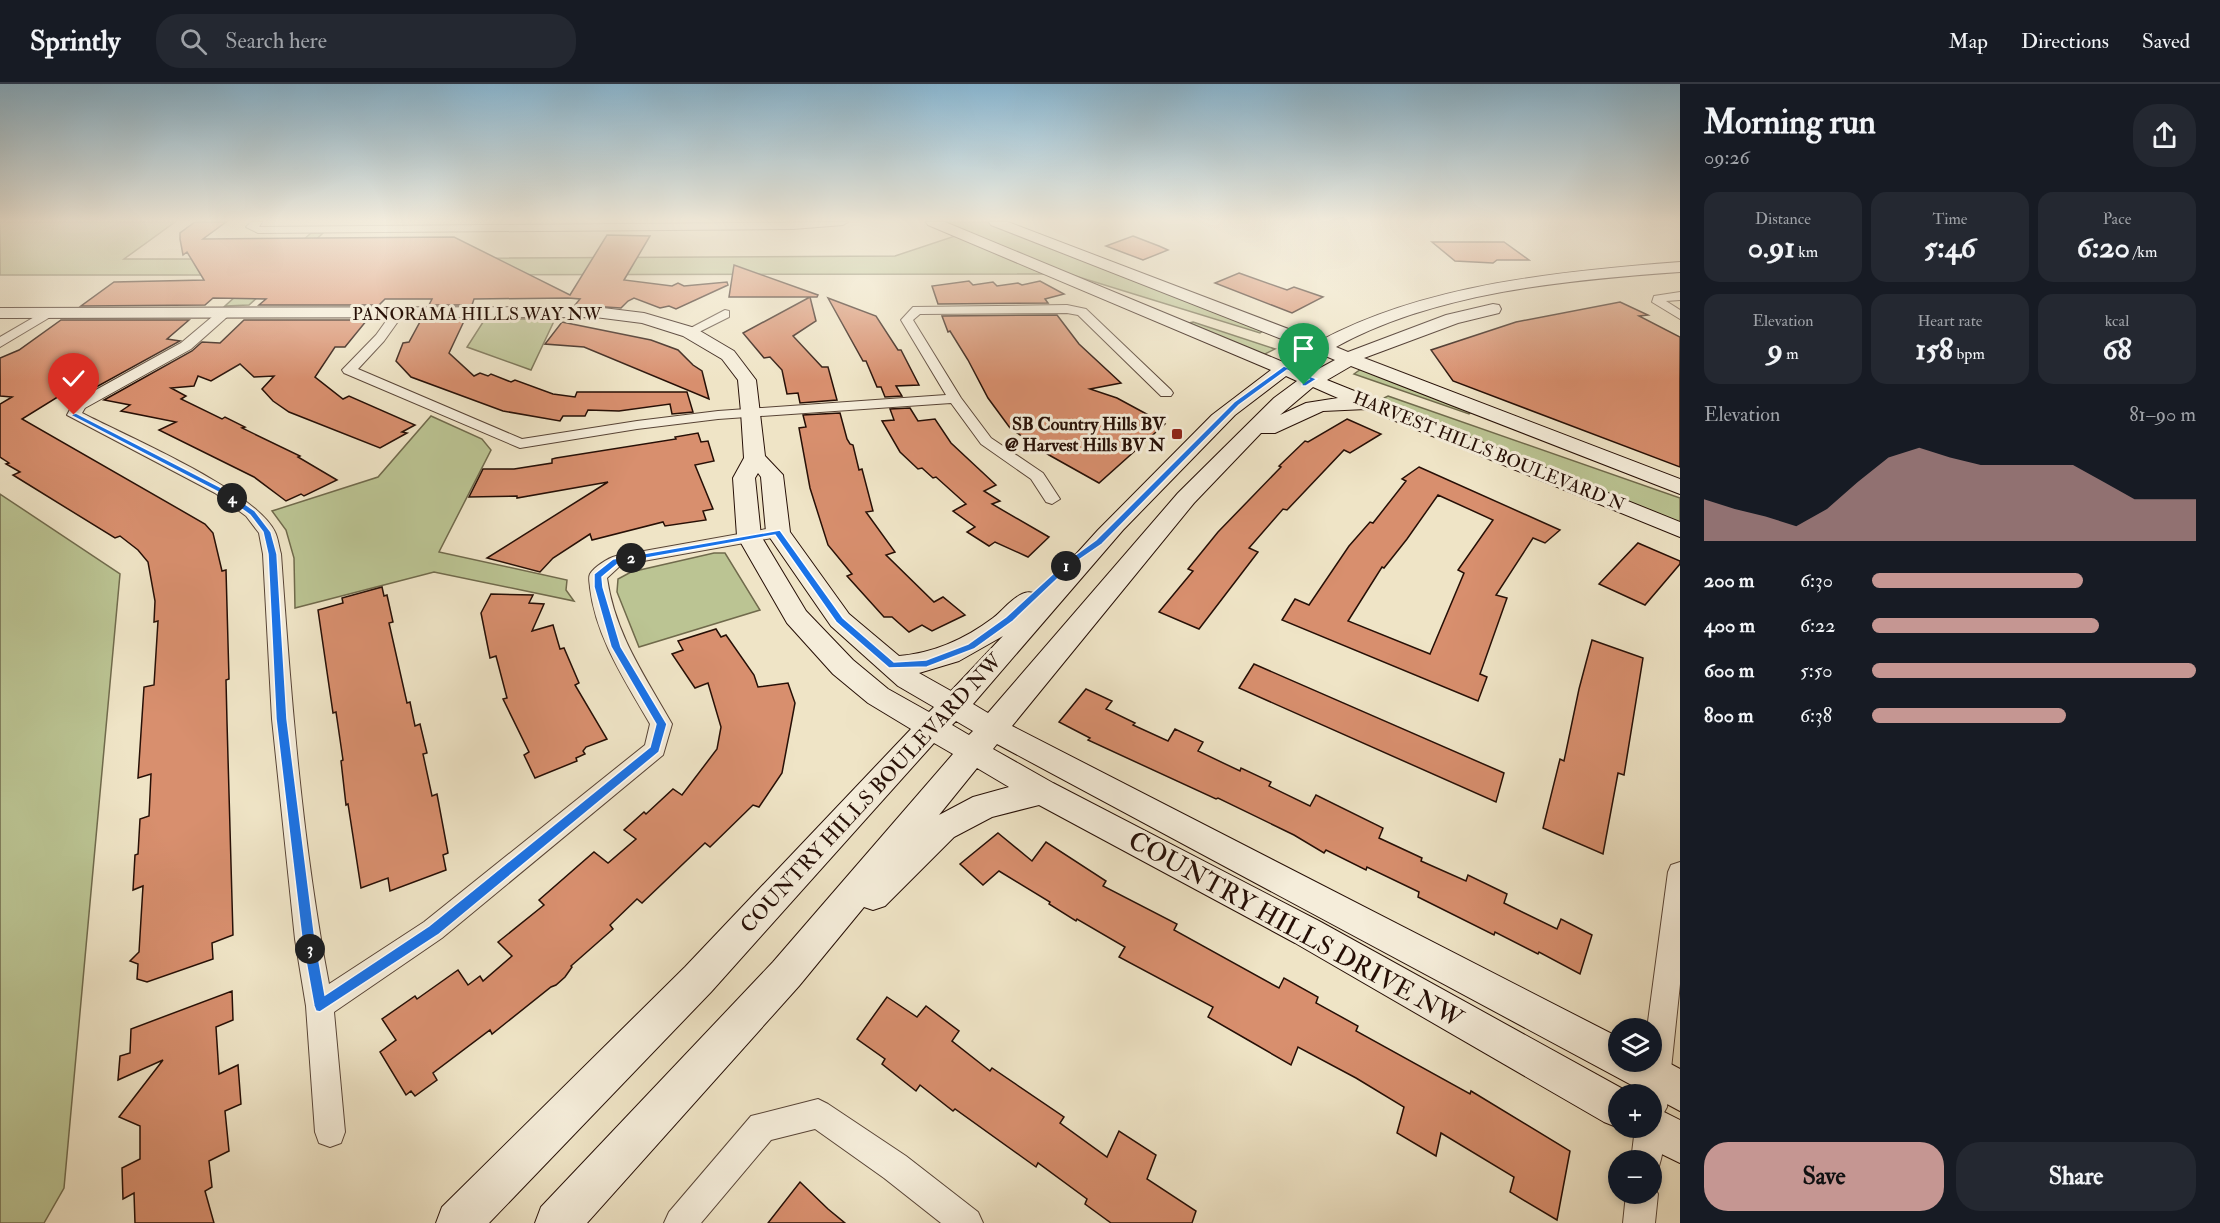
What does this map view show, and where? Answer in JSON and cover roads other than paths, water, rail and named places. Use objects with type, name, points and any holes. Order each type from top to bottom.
[{"type":"main road","name":"HARVEST HILLS BOULEVARD N","points":[[1060,275],[1137,309],[1286,368],[1319,376],[1376,405],[1680,530]]},
{"type":"main road","points":[[1061,275],[1316,350]]},
{"type":"main road","points":[[1134,275],[1260,324],[1316,350]]},
{"type":"main road","points":[[1260,324],[1321,330],[1402,314],[1435,303],[1523,284],[1588,275]]},
{"type":"main road","points":[[1532,300],[1586,288],[1680,279]]},
{"type":"main road","name":"COUNTRY HILLS BOULEVARD NW","points":[[557,1223],[786,974],[1198,485],[1281,402],[1348,358],[1452,319],[1513,304]]},
{"type":"main road","points":[[1137,309],[1152,319],[1186,332],[1239,360],[1250,375],[1237,403]]},
{"type":"main road","name":"PANORAMA HILLS WAY NW","points":[[0,313],[595,312],[644,318],[689,332],[728,355],[747,380],[755,458],[744,478],[749,536],[796,616],[843,667],[878,696],[942,717],[982,739]]},
{"type":"main road","name":"COUNTRY HILLS BOULEVARD NW","points":[[458,1223],[659,1021],[942,717],[1099,542],[1237,403],[1316,350],[1402,314]]},
{"type":"main road","points":[[1406,335],[1394,346],[1389,357],[1403,372],[1574,441],[1592,454]]},
{"type":"main road","name":"HARVEST HILLS BOULEVARD N","points":[[1316,350],[1348,358],[1680,490]]},
{"type":"main road","points":[[1319,376],[1356,380],[1680,490]]},
{"type":"main road","points":[[1198,485],[1217,476],[1267,430],[1306,408],[1339,402],[1376,405]]},
{"type":"main road","points":[[755,458],[772,475],[777,532]]},
{"type":"main road","name":"PANORAMA HILLS WAY NW","points":[[777,532],[840,620],[908,679],[942,717]]},
{"type":"main road","points":[[892,666],[927,663],[971,647],[1010,619],[1070,562],[1099,542]]},
{"type":"main road","name":"COUNTRY HILLS DRIVE NW","points":[[982,739],[1042,792],[1307,932],[1608,1102]]},
{"type":"main road","name":"COUNTRY HILLS DRIVE NW","points":[[982,739],[1608,1053]]},
{"type":"main road","points":[[786,974],[813,952],[943,828],[984,806],[1042,792]]},
{"type":"main road","points":[[1662,1133],[1680,1142]]},
{"type":"street","points":[[1680,296],[1658,299],[1658,302],[1680,315]]},
{"type":"street","points":[[1052,499],[1037,476],[986,441],[955,399],[907,320],[917,310],[1067,309],[1082,312],[1166,393]]},
{"type":"street","points":[[0,343],[48,313]]},
{"type":"street","points":[[398,313],[380,338],[349,370],[520,444],[637,425],[751,412],[955,399]]},
{"type":"street","points":[[223,314],[186,346],[80,405],[74,415],[221,490],[252,513],[267,532],[272,554],[282,719],[308,939],[320,1006],[330,1132]]},
{"type":"street","points":[[689,332],[725,314]]},
{"type":"street","points":[[320,1006],[433,930],[655,749],[661,724],[616,647],[598,587],[598,576],[616,561],[777,532]]},
{"type":"street","points":[[1653,1084],[1680,872]]},
{"type":"street","points":[[680,1223],[762,1127],[819,1114],[896,1167],[967,1223]]},
{"type":"street","points":[[1639,1223],[1641,1204]]},
{"type":"place","name":"SB Country Hills BV @ Harvest Hills BV N","points":[[1177,434]]}]
